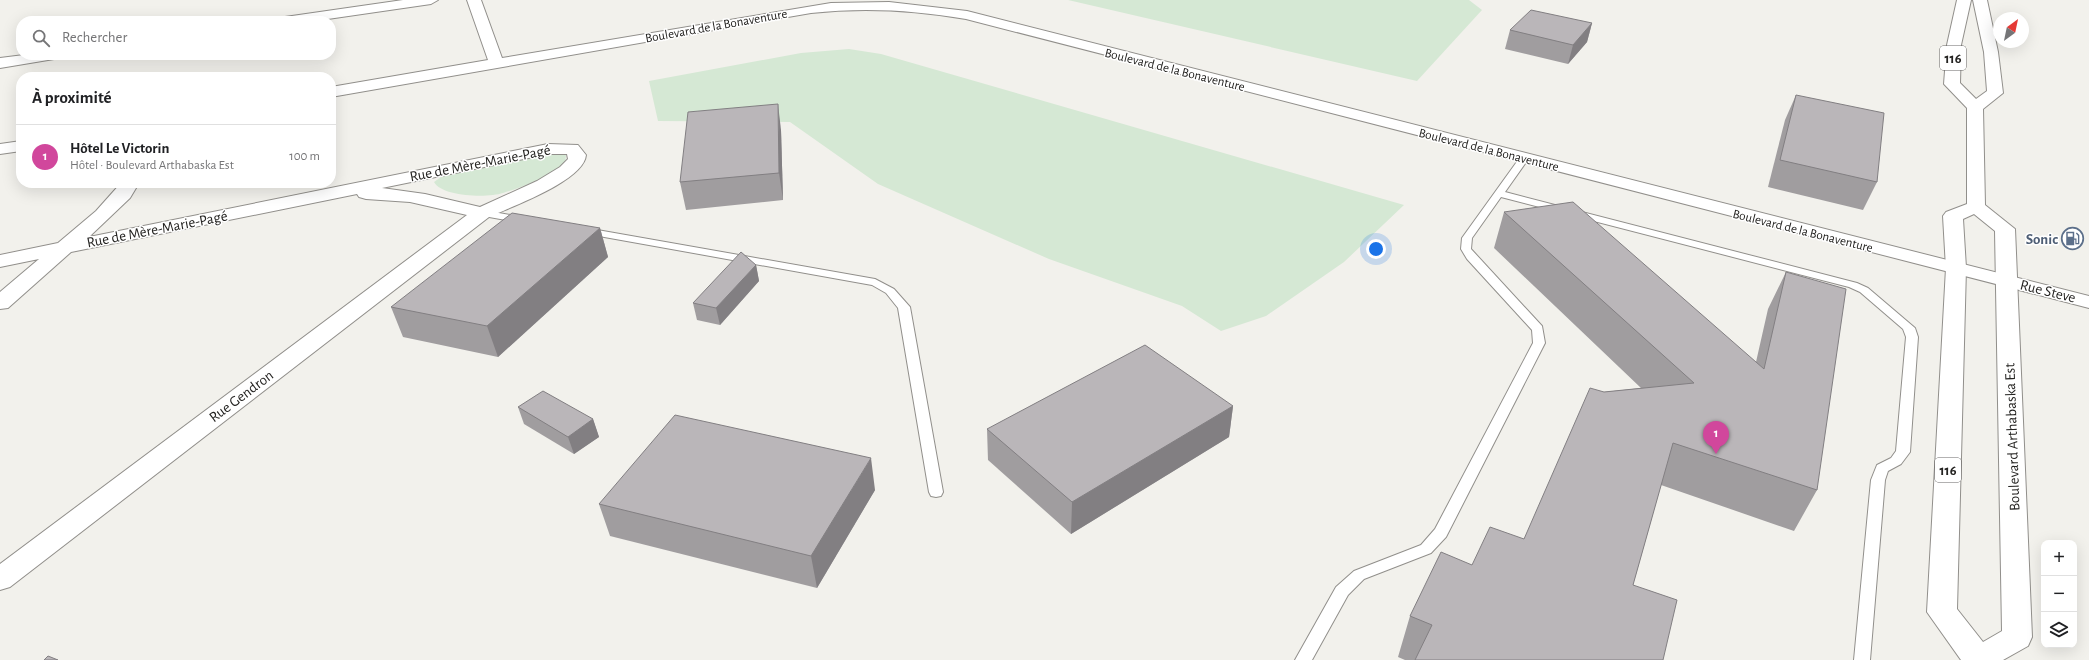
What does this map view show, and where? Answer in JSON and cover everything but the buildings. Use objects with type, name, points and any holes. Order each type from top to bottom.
[{"type":"street","points":[[321,16],[431,0]]},
{"type":"street","points":[[474,0],[496,63]]},
{"type":"street","name":"116","points":[[1964,0],[1954,45],[1952,84],[1975,107]]},
{"type":"street","points":[[1976,207],[1975,107],[1995,93],[1991,52],[1980,0]]},
{"type":"street","name":"Boulevard de la Bonaventure","points":[[336,91],[811,9],[846,4],[903,5],[967,15],[2007,281]]},
{"type":"street","points":[[0,63],[20,60]]},
{"type":"street","points":[[0,149],[16,147]]},
{"type":"street","name":"Rue de Mère-Marie-Pagé","points":[[0,261],[67,247],[548,149],[572,149],[577,155],[576,163],[554,178],[482,213],[461,206],[411,197],[372,193],[337,192]]},
{"type":"street","points":[[0,303],[67,247],[123,194],[127,188]]},
{"type":"street","name":"Boulevard Arthabaska Est","points":[[1976,207],[2005,229],[2017,637],[1979,659],[1942,612],[1956,268],[1953,216],[1976,207]]},
{"type":"street","name":"Rue Gendron","points":[[0,579],[482,213]]},
{"type":"street","name":"Rue Steve","points":[[2007,281],[2089,302]]},
{"type":"lane","points":[[1303,660],[1342,591],[1359,575],[1426,549],[1441,533],[1539,343],[1538,329],[1471,257],[1466,249],[1467,238],[1524,158]]},
{"type":"lane","points":[[1498,193],[1853,285],[1864,290],[1910,328],[1912,337],[1903,452],[1896,461],[1882,468],[1878,480],[1862,660]]},
{"type":"lane","points":[[482,213],[536,223]]},
{"type":"lane","points":[[575,230],[874,282],[890,291],[904,307],[936,492]]},
{"type":"green space","points":[[1068,0],[1469,0],[1482,10],[1417,81]]},
{"type":"green space","points":[[849,49],[881,54],[1404,205],[1344,262],[1266,316],[1221,331],[1182,306],[1049,259],[878,184],[790,122],[658,121],[649,81],[801,53]]},
{"type":"green space","points":[[559,152],[566,155],[565,164],[535,181],[496,195],[477,196],[455,193],[446,191],[434,182],[448,172]]},
{"type":"place","name":"Sonic","points":[[2073,239]]},
{"type":"place","name":"Hôtel Le Victorin","points":[[1716,454]]}]
